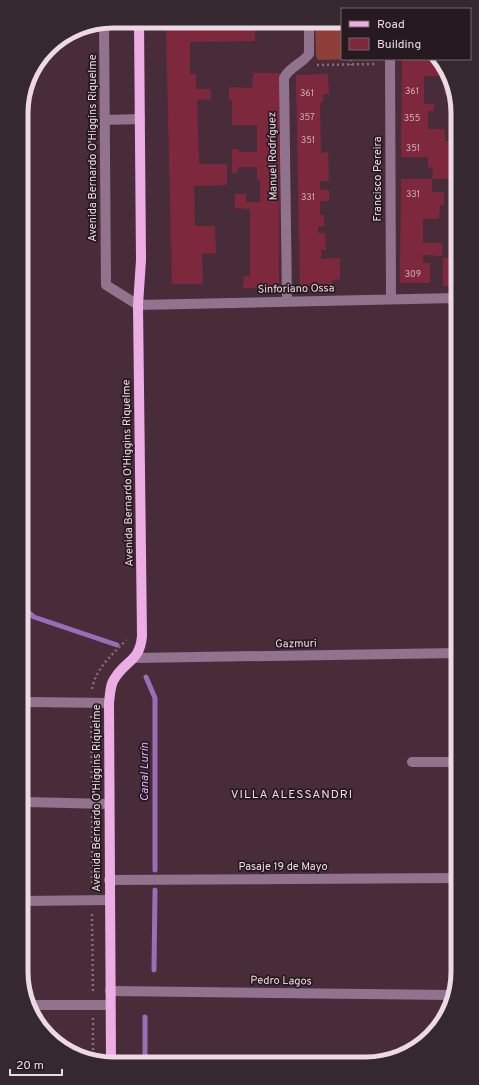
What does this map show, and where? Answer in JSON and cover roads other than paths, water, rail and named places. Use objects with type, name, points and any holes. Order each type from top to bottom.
[{"type":"main road","name":"Avenida Bernardo O'Higgins Riquelme","points":[[111,1057],[108,703],[113,680],[124,666],[135,658],[141,647],[142,636],[138,304],[141,260],[139,28]]},
{"type":"street","name":"Manuel Rodríguez","points":[[287,301],[284,78],[290,70],[302,63],[309,54],[309,28]]},
{"type":"street","name":"Avenida Bernardo O'Higgins Riquelme","points":[[104,29],[106,284],[138,304]]},
{"type":"street","name":"Francisco Pereira","points":[[390,61],[391,298]]},
{"type":"street","points":[[105,120],[140,119]]},
{"type":"street","name":"Sinforiano Ossa","points":[[138,304],[451,298]]},
{"type":"street","name":"Gazmuri","points":[[135,658],[451,653]]},
{"type":"street","points":[[28,702],[108,703]]},
{"type":"street","points":[[412,762],[451,762]]},
{"type":"street","points":[[28,802],[109,804]]},
{"type":"street","name":"Pasaje 19 de Mayo","points":[[109,880],[451,878]]},
{"type":"street","points":[[28,901],[109,900]]},
{"type":"street","name":"Pedro Lagos","points":[[110,991],[448,995]]},
{"type":"street","points":[[34,1005],[110,1005]]},
{"type":"waterway","name":"Canal Lurín","points":[[28,612],[34,617],[117,645]]},
{"type":"waterway","name":"Canal Lurín","points":[[146,677],[155,698],[155,870]]},
{"type":"waterway","name":"Canal Lurín","points":[[154,970],[155,890]]},
{"type":"waterway","name":"Canal Lurín","points":[[145,1017],[145,1057]]},
{"type":"district","name":"VILLA ALESSANDRI","points":[[292,795]]}]
